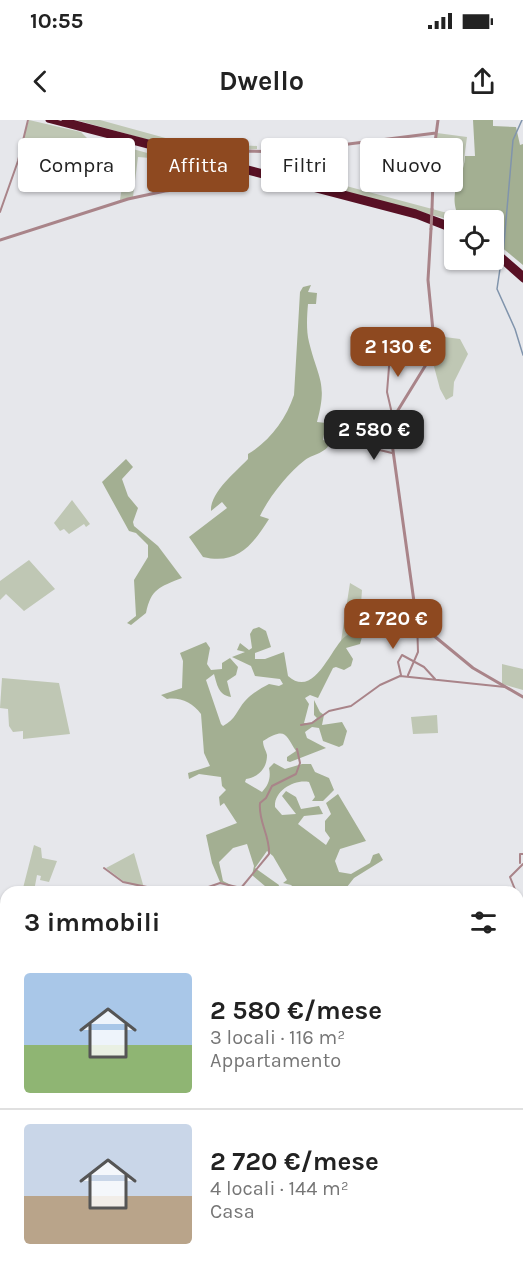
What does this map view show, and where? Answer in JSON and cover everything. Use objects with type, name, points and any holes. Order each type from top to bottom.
[{"type":"highway","points":[[48,120],[416,212],[444,222]]},
{"type":"highway","points":[[64,120],[406,213],[444,227]]},
{"type":"highway","points":[[504,258],[523,274]]},
{"type":"highway","points":[[504,263],[523,280]]},
{"type":"street","points":[[0,212],[18,161],[28,120]]},
{"type":"street","points":[[408,675],[415,663],[419,645],[390,435],[393,418],[427,363],[434,341],[428,280],[438,120]]},
{"type":"street","points":[[0,240],[128,199],[165,190],[209,186],[225,175],[234,156],[241,151],[285,152],[436,133]]},
{"type":"street","points":[[391,342],[387,392],[393,418]]},
{"type":"street","points":[[363,446],[392,453]]},
{"type":"street","points":[[417,620],[487,678],[508,687],[523,697]]},
{"type":"street","points":[[401,675],[398,662],[401,656],[427,669],[435,679]]},
{"type":"street","points":[[301,725],[312,723],[329,711],[351,706],[380,685],[401,675],[508,687]]},
{"type":"street","points":[[243,886],[269,854],[268,838],[260,821],[260,803],[266,798],[272,786],[296,774],[300,763],[297,749]]},
{"type":"street","points":[[514,886],[510,877],[521,865],[520,854],[523,854]]},
{"type":"street","points":[[104,868],[123,882],[142,886]]},
{"type":"street","points":[[211,886],[220,883],[233,886]]},
{"type":"green space","points":[[29,120],[81,132],[87,138],[23,138]]},
{"type":"green space","points":[[76,120],[100,120],[165,138],[147,139]]},
{"type":"green space","points":[[473,120],[493,120],[493,126],[516,127],[520,145],[523,144],[523,265],[504,249],[504,210],[456,210],[456,192],[463,192],[465,156],[475,156]]},
{"type":"green space","points":[[437,133],[467,137],[463,167],[463,138],[437,138]]},
{"type":"green space","points":[[249,146],[257,146],[257,149],[249,149]]},
{"type":"green space","points":[[135,150],[147,153],[147,158],[138,157],[135,181]]},
{"type":"green space","points":[[348,186],[360,190],[360,192],[369,192],[444,212],[444,218],[347,192]]},
{"type":"green space","points":[[121,192],[134,192],[133,197],[120,200]]},
{"type":"green space","points":[[311,285],[308,292],[317,293],[316,304],[308,304],[307,333],[322,389],[317,422],[326,423],[323,440],[331,442],[323,451],[299,465],[268,501],[260,516],[269,519],[250,545],[234,556],[215,559],[203,557],[189,537],[227,508],[222,502],[211,511],[219,490],[248,459],[248,454],[276,429],[291,404],[294,395],[300,292],[303,287]]},
{"type":"green space","points":[[437,336],[460,339],[468,354],[454,382],[453,396],[446,400],[440,389],[432,359]]},
{"type":"green space","points":[[126,459],[133,467],[122,479],[128,496],[138,508],[133,522],[134,526],[158,546],[182,578],[157,590],[150,599],[146,613],[131,625],[127,623],[136,616],[134,580],[148,557],[148,545],[136,533],[129,531],[102,482]]},
{"type":"green space","points":[[72,500],[90,524],[86,527],[84,524],[69,534],[64,529],[60,531],[54,523]]},
{"type":"green space","points":[[29,560],[55,589],[24,611],[6,594],[0,600],[0,581]]},
{"type":"green space","points":[[350,583],[362,590],[359,631],[341,641]]},
{"type":"green space","points":[[259,627],[266,631],[271,647],[255,653],[255,659],[265,659],[284,652],[288,676],[298,682],[314,677],[346,636],[359,631],[362,637],[360,644],[346,648],[353,659],[351,666],[344,670],[333,668],[318,698],[310,695],[305,698],[309,704],[304,723],[311,723],[317,718],[314,715],[314,700],[324,715],[322,725],[342,722],[347,731],[343,745],[339,747],[323,741],[319,728],[312,727],[305,732],[307,738],[326,748],[290,762],[287,761],[287,757],[296,751],[284,734],[276,734],[263,741],[267,755],[264,768],[258,774],[246,779],[245,782],[262,792],[269,781],[269,768],[274,763],[285,769],[311,764],[315,772],[329,778],[334,790],[323,801],[312,801],[315,797],[309,782],[298,782],[282,791],[275,807],[282,815],[296,814],[282,796],[286,791],[296,797],[301,809],[319,806],[323,814],[304,816],[298,824],[326,845],[330,838],[325,831],[325,821],[331,814],[326,803],[338,794],[366,841],[340,849],[335,861],[339,872],[351,874],[370,863],[373,855],[379,853],[383,860],[354,878],[348,886],[292,886],[283,883],[287,880],[273,856],[267,851],[255,868],[279,885],[265,886],[252,875],[254,866],[247,844],[233,848],[219,862],[223,881],[233,886],[220,882],[212,863],[206,835],[237,823],[224,803],[220,806],[219,797],[226,790],[222,786],[221,777],[199,774],[189,779],[188,773],[210,766],[204,753],[201,714],[186,702],[167,699],[161,695],[182,688],[183,661],[180,653],[206,642],[210,648],[207,664],[211,670],[222,669],[222,663],[230,658],[238,667],[236,675],[227,681],[231,697],[223,694],[214,674],[206,680],[223,726],[234,717],[245,701],[256,691],[269,684],[279,686],[283,684],[280,679],[255,676],[251,666],[232,657],[245,652],[237,650],[240,643],[249,650],[252,648],[250,634],[253,629]]},
{"type":"green space","points":[[502,664],[523,669],[523,690],[502,684]]},
{"type":"green space","points":[[2,678],[59,683],[70,734],[23,739],[23,731],[13,732],[9,726],[8,709],[0,708]]},
{"type":"green space","points":[[437,715],[438,733],[413,734],[411,717]]},
{"type":"green space","points":[[34,845],[41,848],[42,858],[57,861],[49,882],[40,880],[41,876],[37,875],[35,886],[24,886]]},
{"type":"green space","points":[[134,853],[143,886],[126,883],[106,868]]},
{"type":"waterway","points":[[504,244],[513,140],[522,120]]},
{"type":"waterway","points":[[500,270],[497,289],[515,329],[523,355]]}]
